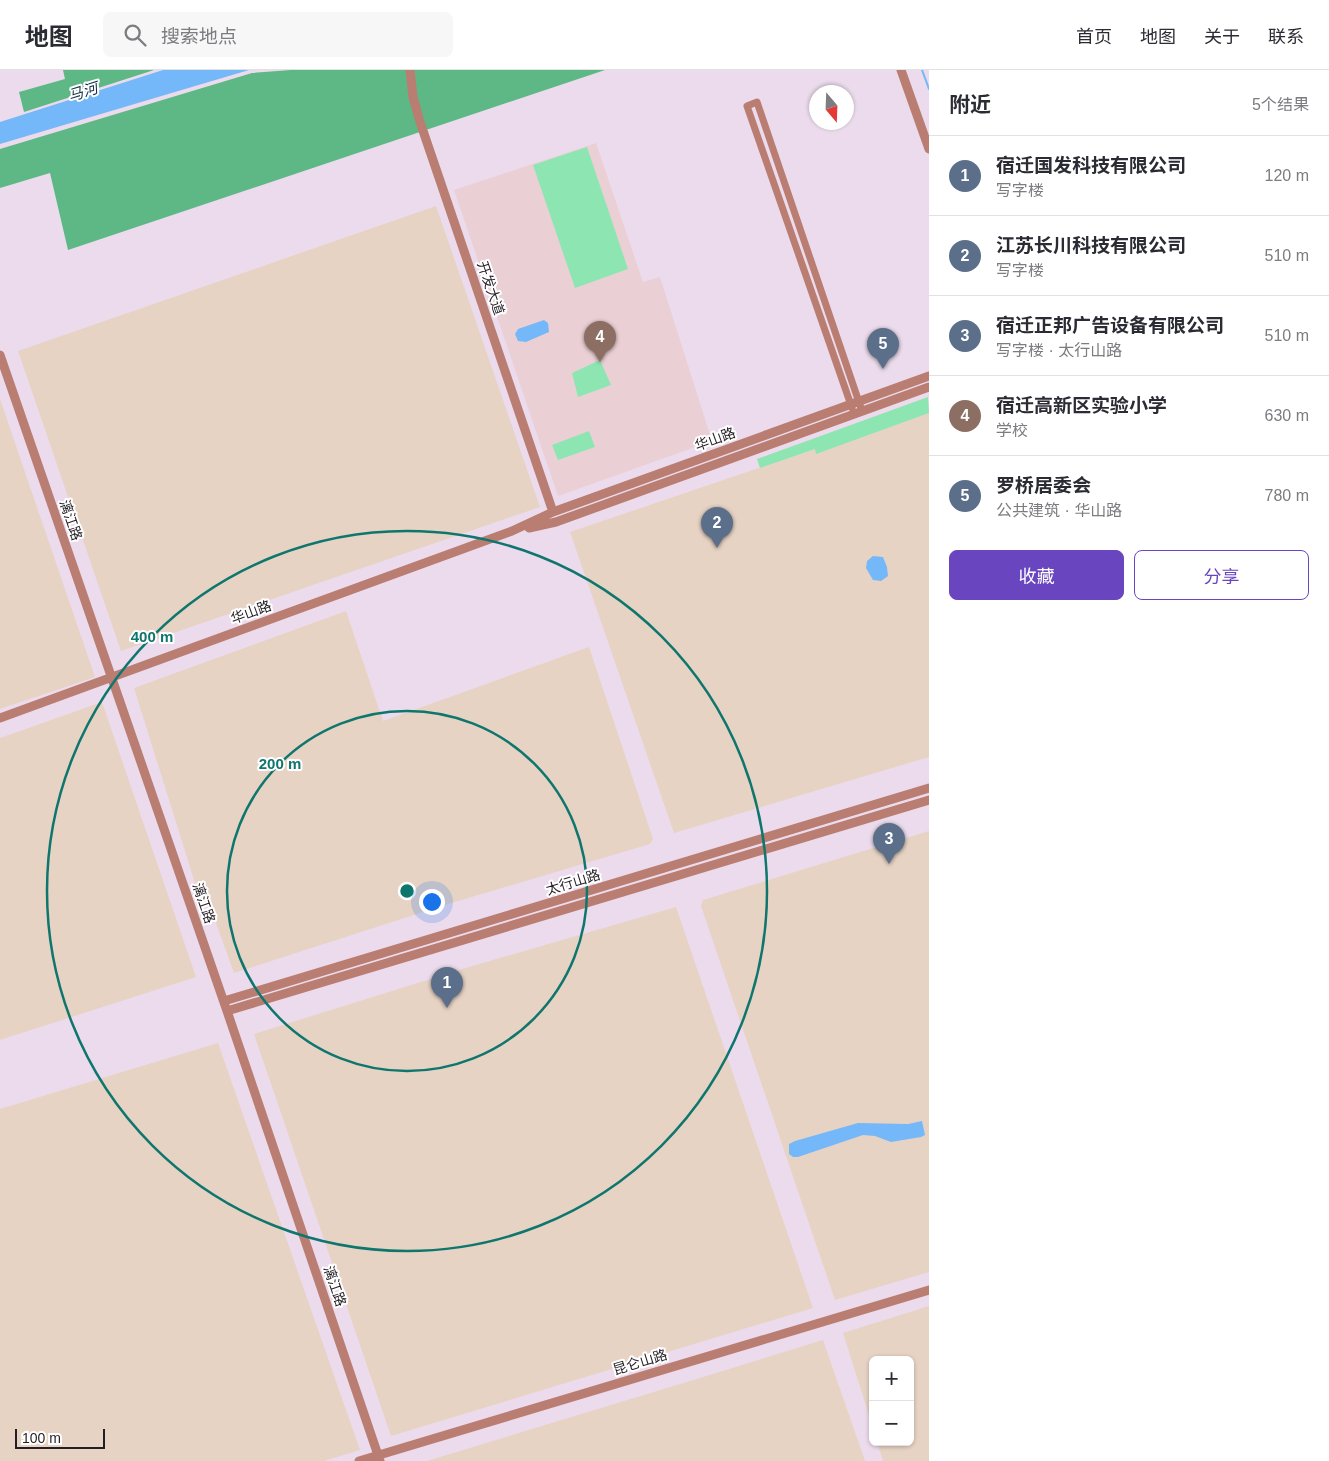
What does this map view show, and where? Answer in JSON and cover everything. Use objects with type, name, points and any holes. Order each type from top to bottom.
[{"type":"street","name":"开发大道","points":[[410,70],[413,97],[420,122],[553,512]]},
{"type":"street","points":[[901,70],[929,149]]},
{"type":"street","points":[[854,403],[757,102],[747,106],[854,403],[858,412]]},
{"type":"street","name":"漓江路","points":[[0,355],[224,1001],[379,1458]]},
{"type":"street","name":"华山路","points":[[0,718],[512,531],[553,512],[929,376]]},
{"type":"street","name":"华山路","points":[[512,531],[556,522],[929,387]]},
{"type":"street","name":"太行山路","points":[[224,1001],[929,788]]},
{"type":"street","name":"太行山路","points":[[227,1011],[929,800]]},
{"type":"street","name":"昆仑山路","points":[[359,1461],[379,1458],[929,1290]]},
{"type":"shaded area","points":[[596,143],[643,282],[660,277],[712,441],[558,496],[454,190]]},
{"type":"shaded area","points":[[436,206],[540,507],[121,651],[18,351]]},
{"type":"shaded area","points":[[0,399],[95,677],[0,709]]},
{"type":"shaded area","points":[[929,413],[929,757],[674,833],[570,532],[815,449],[817,453]]},
{"type":"shaded area","points":[[346,611],[383,721],[589,647],[653,839],[650,844],[448,904],[234,973],[201,881],[195,883],[134,688]]},
{"type":"shaded area","points":[[102,702],[196,977],[0,1040],[0,738]]},
{"type":"shaded area","points":[[929,831],[929,1272],[835,1300],[701,906],[703,900]]},
{"type":"shaded area","points":[[676,907],[813,1308],[391,1436],[254,1034],[469,967]]},
{"type":"shaded area","points":[[218,1043],[360,1450],[324,1461],[0,1461],[0,1109]]},
{"type":"shaded area","points":[[929,1306],[929,1461],[883,1461],[878,1446],[914,1446],[914,1356],[869,1356],[869,1415],[843,1333]]},
{"type":"shaded area","points":[[823,1340],[865,1461],[427,1461],[713,1374]]},
{"type":"green space","points":[[63,70],[154,70],[24,112],[19,92],[65,79]]},
{"type":"green space","points":[[291,70],[605,70],[68,250],[50,173],[0,188],[0,149],[252,73]]},
{"type":"green space","points":[[587,147],[628,269],[575,288],[533,165]]},
{"type":"green space","points":[[600,360],[611,385],[578,397],[572,373]]},
{"type":"green space","points":[[928,397],[929,413],[816,454],[815,449],[760,468],[757,459]]},
{"type":"green space","points":[[589,431],[595,447],[558,460],[552,445]]},
{"type":"water","points":[[163,70],[249,70],[0,144],[0,122]]},
{"type":"water","points":[[544,320],[548,323],[549,332],[526,342],[518,341],[515,334],[518,329]]},
{"type":"water","points":[[873,556],[883,557],[887,567],[888,576],[881,581],[873,580],[866,568],[867,561]]},
{"type":"water","points":[[922,1121],[925,1135],[921,1137],[891,1142],[875,1136],[863,1135],[798,1157],[793,1157],[789,1154],[789,1144],[795,1141],[858,1123],[908,1124]]},
{"type":"waterway","points":[[922,70],[929,89]]},
{"type":"place","name":"宿迁高新区实验小学","points":[[600,362]]},
{"type":"place","name":"罗桥居委会","points":[[883,369]]},
{"type":"place","name":"江苏长川科技有限公司","points":[[717,548]]},
{"type":"place","name":"宿迁正邦广告设备有限公司","points":[[889,864]]},
{"type":"place","name":"宿迁国发科技有限公司","points":[[447,1008]]},
{"type":"water label","name":"马河","points":[[83,92]]}]
